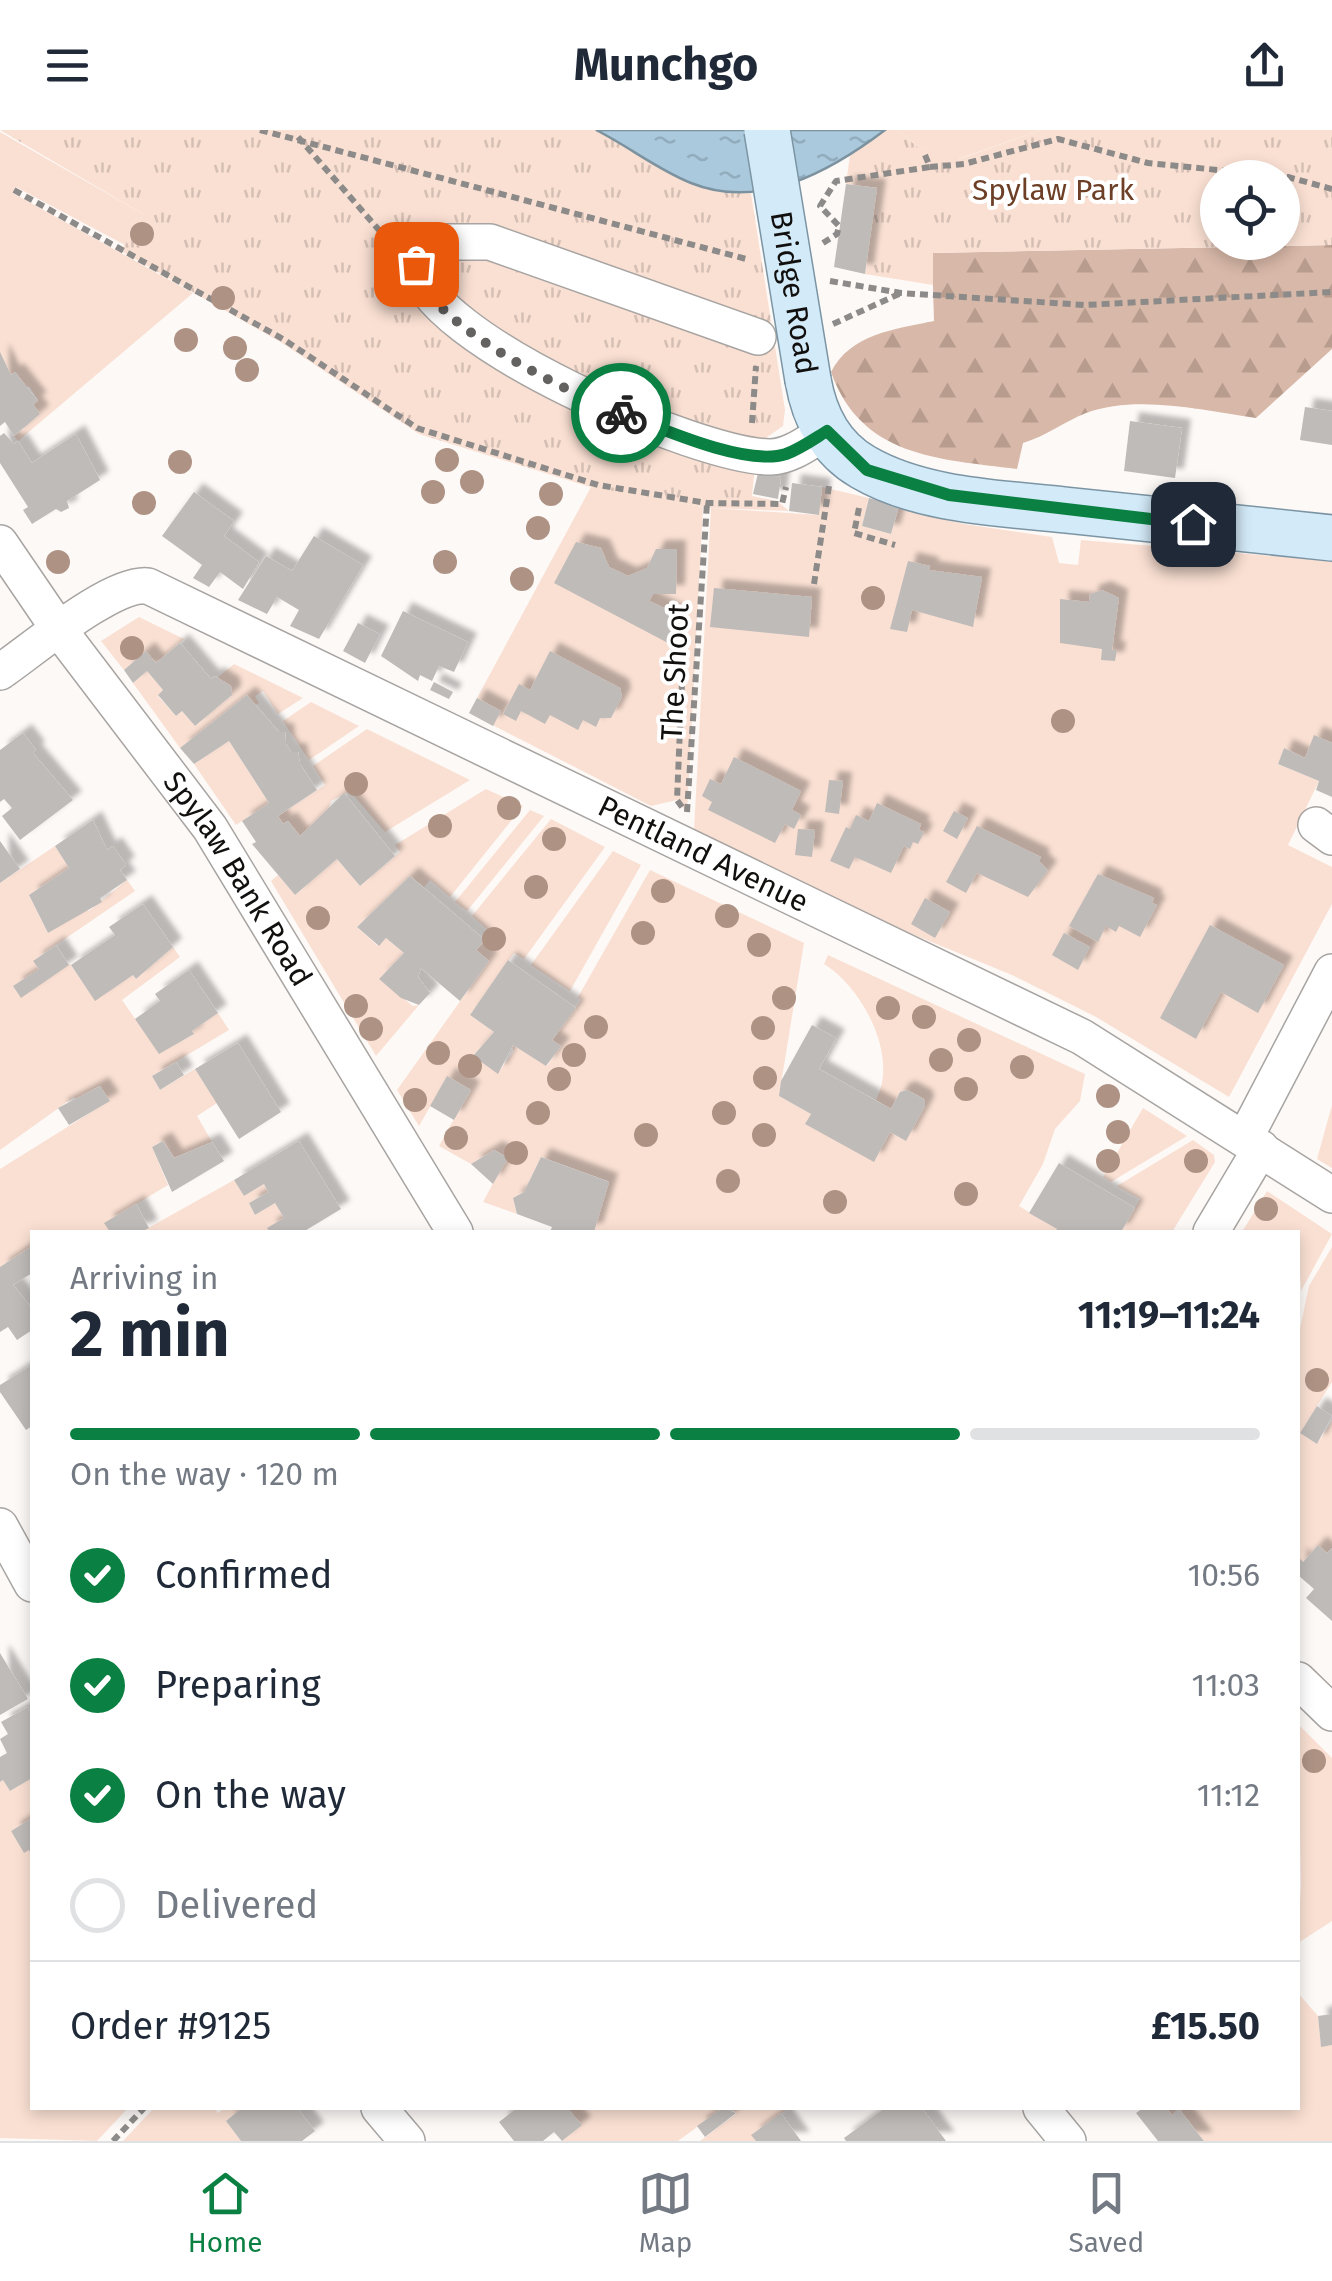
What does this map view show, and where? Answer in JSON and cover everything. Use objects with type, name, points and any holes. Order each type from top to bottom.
[{"type":"main road","name":"Bridge Road","points":[[767,130],[813,407],[833,438]]},
{"type":"main road","points":[[833,438],[867,470],[949,495],[1332,538]]},
{"type":"street","points":[[758,336],[490,242],[459,239],[432,245],[418,258],[417,274],[424,290],[448,313],[540,374],[641,421],[750,454],[786,454],[833,438]]},
{"type":"street","name":"Spylaw Bank Road","points":[[0,543],[60,631],[210,828],[453,1230]]},
{"type":"street","name":"Pentland Avenue","points":[[60,631],[128,588],[148,586],[681,826],[1099,1046],[1332,1195]]},
{"type":"street","points":[[0,672],[60,631]]},
{"type":"street","points":[[1211,1230],[1332,972]]},
{"type":"street","points":[[0,1526],[30,1580]]},
{"type":"street","points":[[1300,1682],[1332,1714]]},
{"type":"street","points":[[381,2110],[408,2141]]},
{"type":"street","points":[[1043,2110],[1068,2141]]},
{"type":"path","points":[[260,130],[298,136],[754,261]]},
{"type":"path","points":[[298,136],[417,274]]},
{"type":"path","points":[[836,181],[964,164],[1058,140],[1148,163],[1288,177],[1332,189]]},
{"type":"path","points":[[925,155],[930,167]]},
{"type":"path","points":[[14,190],[284,339],[417,428],[598,485],[707,503],[767,504]]},
{"type":"path","points":[[820,278],[901,293],[1085,305],[1332,292]]},
{"type":"path","points":[[750,454],[758,336]]},
{"type":"path","points":[[814,584],[828,490]]},
{"type":"path","points":[[862,498],[854,534],[895,545]]},
{"type":"path","name":"The Shoot","points":[[681,826],[707,503]]},
{"type":"path","points":[[681,826],[676,800],[685,610]]},
{"type":"path","points":[[113,2141],[142,2110]]},
{"type":"green space","points":[[0,130],[741,130],[785,410],[783,426],[757,444],[752,496],[777,501],[789,511],[711,508],[606,492],[419,434],[282,343],[121,251],[143,214]]},
{"type":"green space","name":"Spylaw Park","points":[[885,130],[898,130],[920,149],[955,142],[959,159],[1041,130],[1332,130],[1332,245],[1300,246],[1300,160],[1200,160],[1200,248],[933,253],[933,285],[865,274],[876,188],[846,184],[850,155]]},
{"type":"green space","points":[[898,130],[1041,130],[958,159],[955,143],[920,149]]},
{"type":"green space","points":[[0,132],[143,214],[125,245],[16,187],[13,193],[193,293],[18,441],[14,436],[39,414],[33,404],[38,400],[29,386],[25,388],[15,373],[11,375],[0,355]]},
{"type":"green space","points":[[1332,245],[1332,349],[1256,418],[1149,404],[1106,407],[1023,443],[1017,469],[931,456],[882,437],[862,422],[844,400],[831,372],[839,359],[862,341],[934,321],[932,253],[1200,248],[1200,260],[1300,260],[1300,246]]},
{"type":"green space","points":[[591,487],[703,507],[687,813],[677,800],[651,806],[469,713]]},
{"type":"green space","points":[[822,487],[869,498],[862,526],[891,534],[899,506],[964,524],[1052,537],[1059,563],[1078,565],[1081,540],[1332,561],[1332,743],[1315,736],[1305,758],[1284,748],[1278,764],[1319,781],[1288,845],[1332,867],[1332,904],[1229,1097],[1096,1017],[1012,975],[907,932],[694,831],[711,508],[818,515]]},
{"type":"green space","points":[[139,617],[184,639],[156,663],[145,652],[124,670],[101,641]]},
{"type":"green space","points":[[234,664],[303,698],[278,714],[263,691],[255,696],[259,703],[255,705],[247,695],[180,748],[133,683],[147,671],[163,690],[158,696],[176,716],[182,711],[195,726],[231,696],[231,686],[217,678]]},
{"type":"green space","points":[[311,702],[359,726],[309,760],[283,721]]},
{"type":"green space","points":[[367,729],[470,780],[385,832],[350,791],[331,801],[328,811],[300,836],[288,821],[283,824],[278,816],[325,785],[313,766]]},
{"type":"green space","points":[[229,741],[269,803],[236,825],[194,764]]},
{"type":"green space","points":[[486,789],[523,806],[450,897],[430,880],[424,887],[410,876],[357,927],[378,946],[386,938],[404,953],[379,979],[413,1006],[419,1005],[376,1056],[271,881],[278,875],[295,895],[337,859],[360,886],[400,852],[395,845]]},
{"type":"green space","points":[[530,810],[544,816],[467,911],[455,902]]},
{"type":"green space","points":[[551,819],[605,847],[524,959],[514,953],[470,1015],[494,1032],[473,1056],[498,1073],[513,1052],[513,1045],[547,1066],[560,1046],[552,1040],[581,1000],[578,997],[650,870],[804,943],[779,1096],[811,1114],[806,1123],[874,1161],[890,1132],[905,1140],[924,1099],[907,1090],[900,1092],[891,1109],[876,1100],[882,1083],[880,1044],[864,1006],[852,989],[824,964],[828,955],[1085,1074],[1080,1101],[1055,1129],[1043,1164],[1019,1206],[1057,1229],[595,1230],[608,1181],[541,1157],[524,1192],[513,1198],[517,1214],[483,1202],[507,1157],[494,1150],[471,1164],[439,1146],[470,1090],[447,1077],[419,1126],[397,1090],[488,962],[476,950],[491,933],[472,916]]},
{"type":"green space","points":[[55,846],[69,868],[29,895],[48,933],[86,908],[89,911],[127,880],[135,891],[34,960],[39,969],[21,997],[70,964],[95,1000],[133,975],[136,979],[173,947],[180,957],[122,1000],[159,1053],[193,1035],[192,1031],[218,1013],[229,1030],[152,1076],[160,1090],[195,1069],[217,1103],[197,1116],[212,1142],[174,1158],[163,1141],[152,1147],[168,1185],[105,1223],[109,1230],[30,1230],[30,1247],[0,1267],[0,1169],[109,1101],[99,1086],[77,1101],[74,1097],[0,1150],[0,883]]},
{"type":"green space","points":[[613,851],[641,865],[570,991],[531,965]]},
{"type":"green space","points":[[1332,1105],[1332,1168],[1317,1159]]},
{"type":"green space","points":[[1143,1108],[1187,1136],[1111,1182],[1103,1177]]},
{"type":"green space","points":[[1193,1140],[1214,1155],[1215,1162],[1173,1230],[1122,1230],[1140,1199],[1117,1186]]},
{"type":"green space","points":[[234,1180],[244,1196],[264,1184],[268,1192],[249,1203],[255,1215],[275,1203],[284,1218],[269,1230],[145,1230]]},
{"type":"green space","points":[[1267,1191],[1332,1234],[1301,1291],[1300,1230],[1243,1230]]},
{"type":"green space","points":[[1332,1247],[1332,1382],[1300,1433],[1300,1329],[1309,1286]]},
{"type":"green space","points":[[1332,1421],[1332,1548],[1327,1553],[1317,1546],[1303,1562],[1300,1433],[1317,1444]]},
{"type":"green space","points":[[1300,1726],[1332,1758],[1332,1921],[1300,1942]]},
{"type":"green space","points":[[30,1779],[30,1819],[11,1831],[24,1852],[30,1852],[30,2110],[126,2110],[97,2141],[0,2138],[0,1782],[3,1780],[10,1791]]},
{"type":"green space","points":[[1300,1995],[1318,2016],[1321,2046],[1332,2045],[1332,2141],[1204,2141],[1180,2110],[1300,2110]]},
{"type":"green space","points":[[152,2110],[240,2110],[226,2121],[241,2141],[123,2141]]},
{"type":"green space","points":[[569,2110],[720,2110],[678,2141],[562,2141],[581,2125]]},
{"type":"green space","points":[[733,2110],[786,2110],[752,2134],[756,2141],[700,2141],[736,2114]]},
{"type":"water","points":[[596,130],[885,130],[818,172],[768,189],[743,192],[691,183]]},
{"type":"building","points":[[846,184],[877,188],[865,274],[834,267]]},
{"type":"building","points":[[0,352],[11,375],[15,372],[38,401],[33,404],[40,414],[14,436],[5,422],[0,426]]},
{"type":"building","points":[[1305,407],[1332,411],[1332,445],[1300,440]]},
{"type":"building","points":[[1130,421],[1182,428],[1175,478],[1124,471]]},
{"type":"building","points":[[4,433],[14,444],[18,441],[32,463],[76,434],[100,480],[67,501],[69,508],[61,512],[56,509],[32,524],[23,510],[28,507],[0,463],[0,436]]},
{"type":"building","points":[[758,473],[781,477],[778,499],[753,494]]},
{"type":"building","points":[[792,483],[822,487],[819,515],[789,511]]},
{"type":"building","points":[[194,492],[234,521],[224,536],[259,562],[243,589],[220,572],[209,587],[193,578],[202,565],[162,536]]},
{"type":"building","points":[[869,498],[899,506],[891,534],[862,526]]},
{"type":"building","points":[[314,536],[363,565],[319,639],[290,626],[299,610],[277,597],[267,614],[238,600],[266,556],[292,571]]},
{"type":"building","points":[[576,542],[601,548],[609,567],[628,576],[647,568],[656,549],[677,549],[676,594],[653,594],[649,601],[675,613],[668,643],[554,583]]},
{"type":"building","points":[[908,561],[930,566],[929,570],[982,577],[973,627],[912,610],[907,632],[890,629]]},
{"type":"building","points":[[714,588],[812,597],[809,637],[710,627]]},
{"type":"building","points":[[1102,590],[1119,598],[1112,650],[1117,650],[1115,661],[1101,660],[1102,649],[1060,643],[1060,599],[1089,602],[1090,594]]},
{"type":"building","points":[[403,611],[468,642],[454,672],[439,666],[432,681],[420,675],[418,681],[381,656]]},
{"type":"building","points":[[358,623],[380,634],[365,663],[343,651]]},
{"type":"building","points":[[180,643],[211,679],[215,676],[231,686],[232,695],[195,726],[182,711],[176,716],[158,695],[163,690],[147,671],[133,683],[124,670],[146,651],[156,663]]},
{"type":"building","points":[[550,651],[620,688],[622,697],[611,718],[600,718],[596,727],[583,720],[578,730],[550,715],[545,724],[521,711],[516,721],[503,714],[519,684],[530,690]]},
{"type":"building","points":[[434,682],[453,692],[449,699],[430,690]]},
{"type":"building","points":[[247,695],[279,732],[285,732],[286,744],[291,752],[298,752],[300,764],[317,790],[278,816],[283,824],[288,821],[300,836],[344,793],[395,856],[360,886],[337,859],[295,895],[252,844],[256,842],[242,821],[269,803],[229,741],[194,764],[180,748]]},
{"type":"building","points":[[477,698],[501,711],[493,726],[469,713]]},
{"type":"building","points":[[23,733],[36,750],[33,753],[73,800],[20,840],[2,816],[12,808],[4,799],[0,802],[0,750]]},
{"type":"building","points":[[1314,735],[1332,743],[1332,797],[1316,790],[1319,781],[1278,764],[1284,748],[1305,758]]},
{"type":"building","points":[[734,757],[801,791],[792,810],[801,815],[794,829],[785,824],[775,843],[708,810],[712,802],[702,796],[710,779],[721,784]]},
{"type":"building","points":[[829,780],[843,781],[839,814],[825,812]]},
{"type":"building","points":[[877,803],[921,824],[919,830],[924,832],[918,844],[913,842],[910,849],[904,846],[891,873],[855,857],[849,869],[830,861],[846,827],[850,829],[856,815],[869,821]]},
{"type":"building","points":[[954,811],[968,818],[957,839],[943,831]]},
{"type":"building","points":[[93,820],[107,850],[113,846],[126,865],[120,870],[127,880],[100,898],[102,902],[48,933],[29,895],[69,868],[55,846]]},
{"type":"building","points":[[977,826],[1041,857],[1039,861],[1048,870],[1028,897],[977,873],[966,893],[946,882]]},
{"type":"building","points":[[798,829],[815,830],[812,857],[795,855]]},
{"type":"building","points":[[0,841],[20,869],[0,883]]},
{"type":"building","points":[[1098,874],[1154,898],[1152,903],[1157,905],[1140,937],[1119,926],[1116,932],[1106,926],[1098,942],[1069,926]]},
{"type":"building","points":[[410,876],[485,940],[476,950],[489,961],[460,1001],[421,968],[418,977],[430,993],[419,1005],[401,998],[379,979],[404,953],[386,938],[379,946],[357,927]]},
{"type":"building","points":[[925,898],[950,912],[935,938],[911,924]]},
{"type":"building","points":[[143,904],[173,947],[136,979],[133,975],[95,1001],[71,965],[115,935],[109,927]]},
{"type":"building","points":[[1210,925],[1284,965],[1258,1013],[1221,992],[1196,1039],[1160,1018]]},
{"type":"building","points":[[1064,933],[1090,947],[1078,970],[1052,955]]},
{"type":"building","points":[[56,945],[69,965],[21,998],[13,986],[39,969],[33,961]]},
{"type":"building","points":[[508,960],[576,1008],[552,1040],[561,1046],[546,1066],[513,1045],[498,1074],[473,1056],[494,1032],[470,1015]]},
{"type":"building","points":[[189,970],[218,1013],[192,1031],[194,1034],[159,1054],[135,1019],[160,1001],[155,994]]},
{"type":"building","points":[[812,1025],[836,1038],[819,1069],[891,1109],[900,1092],[907,1090],[924,1099],[925,1106],[906,1141],[890,1132],[874,1162],[805,1124],[811,1114],[779,1096],[781,1081]]},
{"type":"building","points":[[238,1043],[281,1112],[239,1139],[195,1069]]},
{"type":"building","points":[[176,1062],[184,1075],[160,1090],[152,1076]]},
{"type":"building","points":[[447,1076],[471,1090],[454,1120],[430,1106]]},
{"type":"building","points":[[100,1086],[110,1101],[69,1125],[58,1108]]},
{"type":"building","points":[[163,1141],[174,1158],[212,1142],[224,1161],[172,1192],[152,1147]]},
{"type":"building","points":[[299,1141],[341,1209],[306,1230],[268,1230],[284,1218],[275,1203],[255,1215],[249,1203],[268,1192],[264,1184],[244,1196],[234,1180]]},
{"type":"building","points":[[494,1150],[508,1158],[493,1184],[471,1164]]},
{"type":"building","points":[[541,1157],[609,1182],[595,1230],[551,1230],[552,1227],[517,1214],[513,1198],[524,1192]]},
{"type":"building","points":[[1059,1163],[1135,1208],[1122,1230],[1056,1230],[1029,1213]]},
{"type":"building","points":[[136,1204],[149,1228],[109,1230],[104,1223]]},
{"type":"building","points":[[30,1247],[30,1274],[13,1285],[30,1306],[30,1331],[17,1340],[8,1327],[0,1332],[0,1267]]},
{"type":"building","points":[[30,1366],[30,1427],[26,1430],[0,1392],[0,1385]]},
{"type":"building","points":[[1317,1406],[1332,1416],[1317,1444],[1300,1433]]},
{"type":"building","points":[[1318,1545],[1327,1553],[1332,1548],[1332,1621],[1306,1598],[1314,1589],[1300,1577],[1300,1558],[1303,1562]]},
{"type":"building","points":[[0,1653],[28,1699],[0,1715]]},
{"type":"building","points":[[28,1707],[30,1711],[30,1779],[10,1791],[3,1780],[0,1782],[0,1757],[7,1753],[0,1739],[8,1734],[1,1722]]},
{"type":"building","points":[[30,1819],[30,1852],[24,1853],[11,1831]]},
{"type":"building","points":[[1332,2014],[1332,2045],[1321,2047],[1318,2016]]},
{"type":"building","points":[[240,2110],[299,2110],[315,2131],[302,2141],[241,2141],[226,2121]]},
{"type":"building","points":[[514,2110],[569,2110],[582,2125],[562,2141],[554,2132],[543,2141],[514,2141],[499,2122]]},
{"type":"building","points":[[720,2110],[736,2113],[705,2137],[697,2126]]},
{"type":"building","points":[[882,2110],[923,2110],[946,2141],[846,2141],[844,2138]]},
{"type":"building","points":[[1168,2110],[1172,2115],[1180,2110],[1204,2141],[1158,2141],[1136,2113]]},
{"type":"building","points":[[781,2113],[801,2141],[756,2141],[751,2135]]},
{"type":"way so far","points":[[416,264],[424,290],[466,328],[513,359],[621,413]]},
{"type":"route","points":[[621,413],[727,449],[772,457],[786,454],[827,431],[867,470],[949,495],[1193,524]]}]
